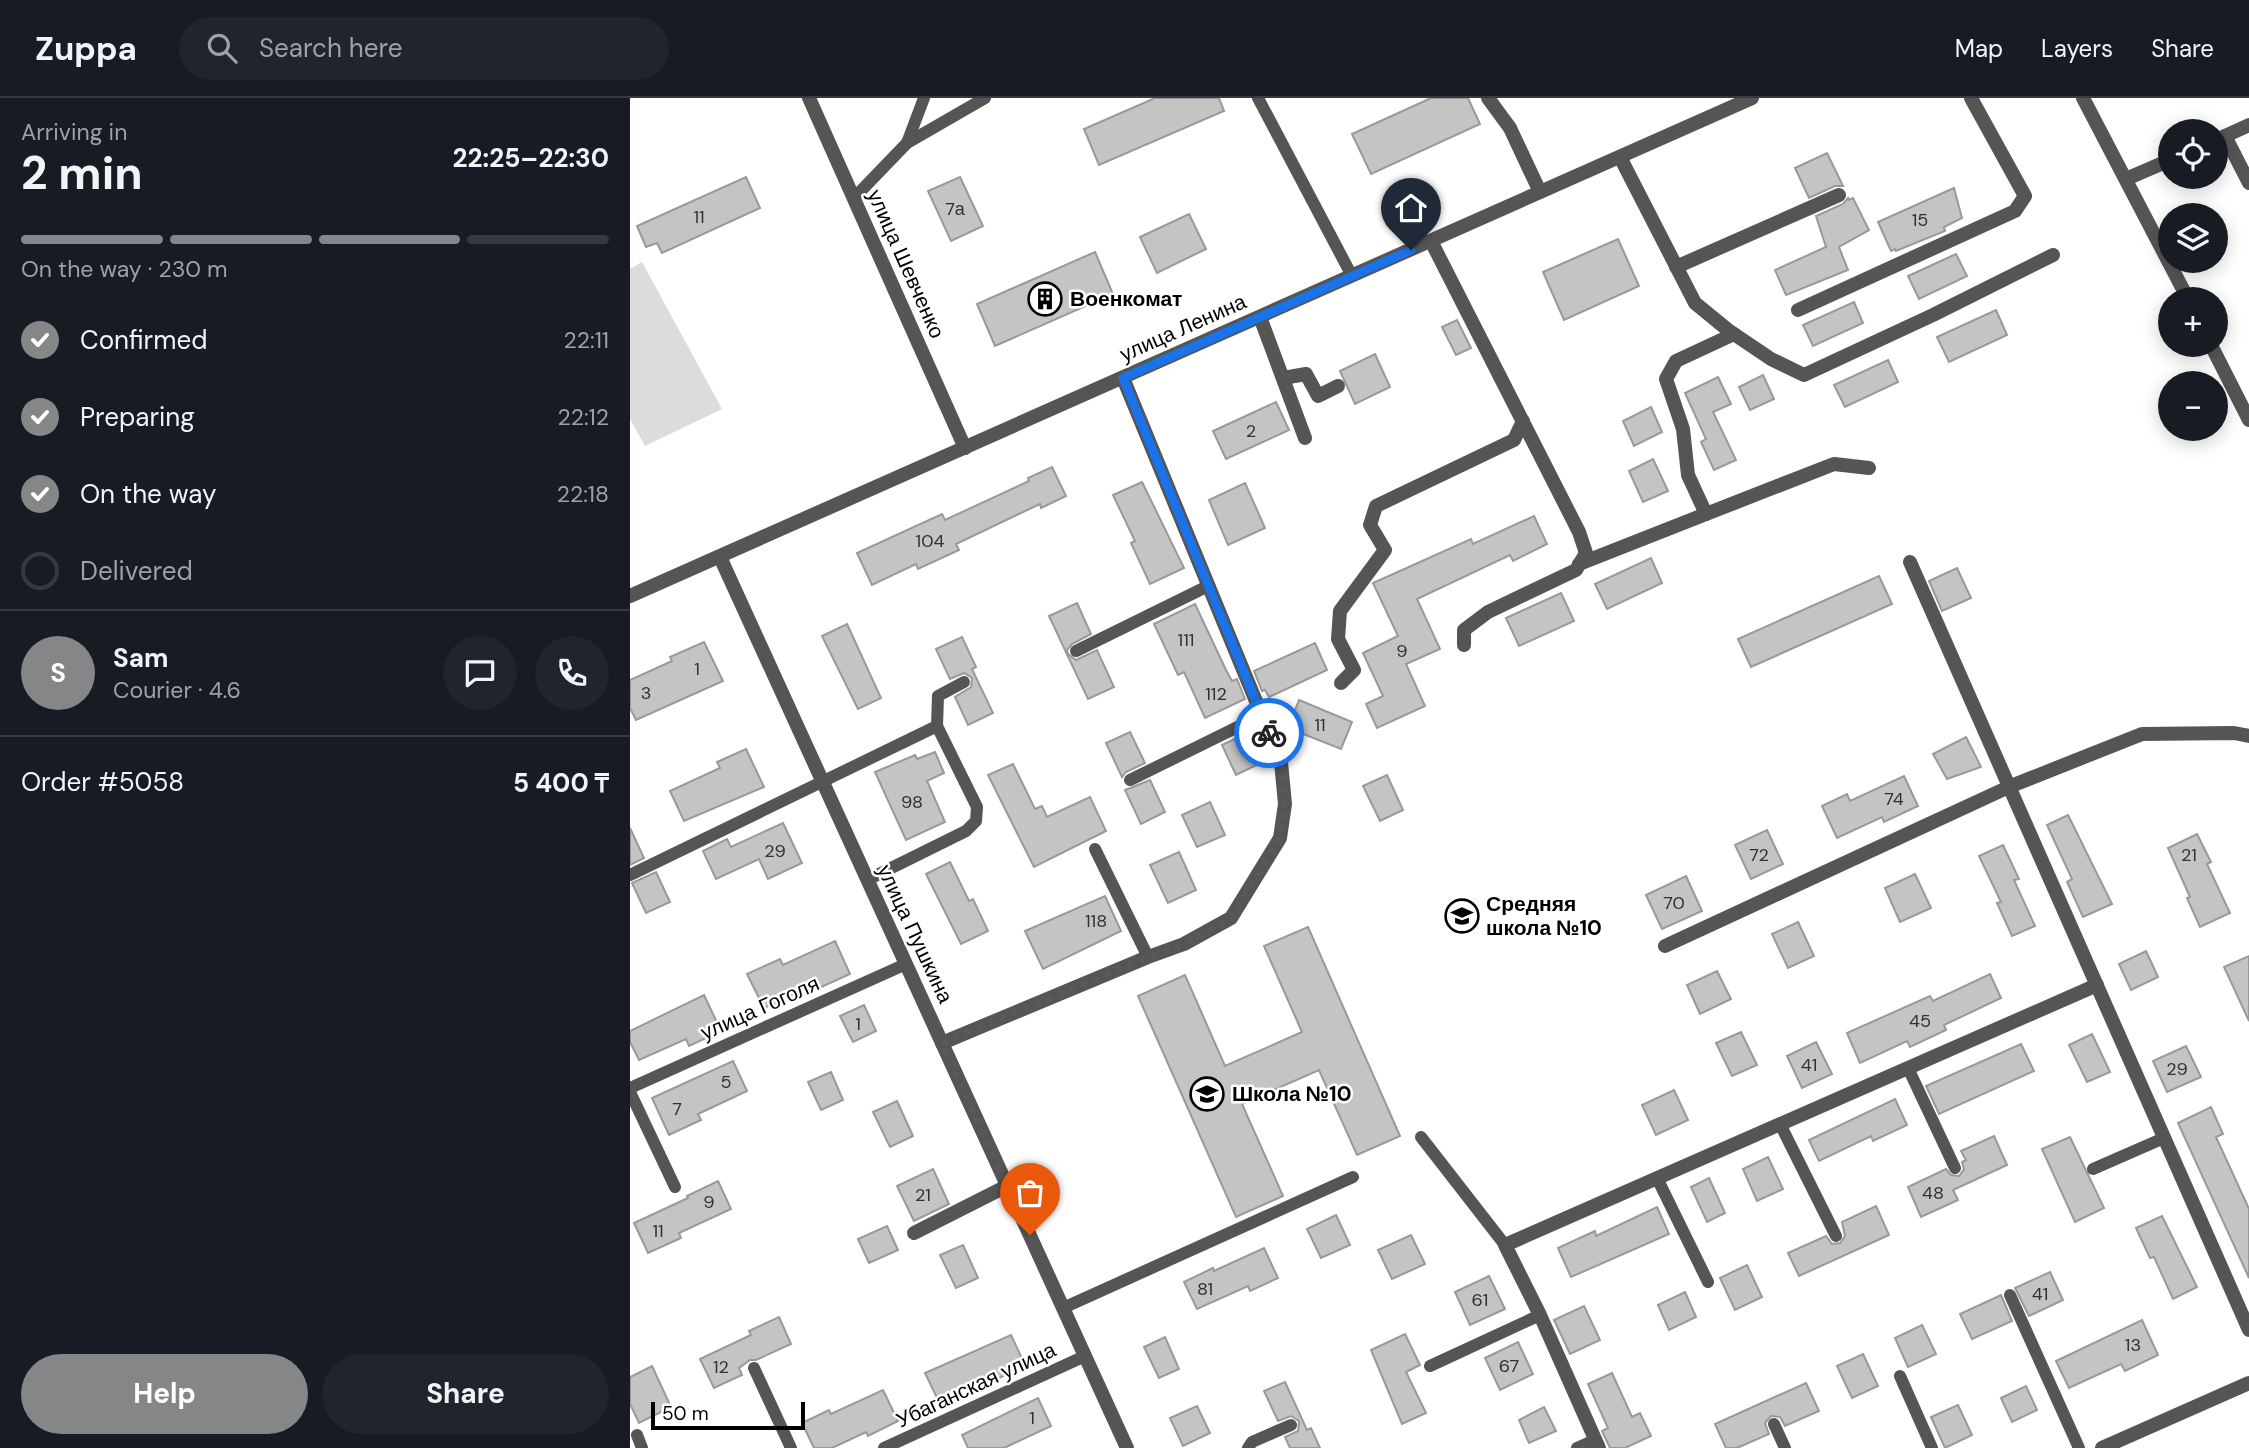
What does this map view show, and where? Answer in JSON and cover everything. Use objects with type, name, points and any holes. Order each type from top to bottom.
[{"type":"street","name":"улица Шевченко","points":[[809,98],[965,448]]},
{"type":"street","points":[[1488,98],[1510,128],[1539,192]]},
{"type":"street","name":"улица Ленина","points":[[630,596],[1752,98]]},
{"type":"street","points":[[1798,310],[2015,211],[2025,196],[1970,98]]},
{"type":"street","points":[[2083,98],[2182,287]]},
{"type":"street","points":[[2228,134],[2249,125]]},
{"type":"street","points":[[2228,150],[2249,183]]},
{"type":"street","points":[[1620,157],[1695,303],[1771,359],[1804,375],[2053,255]]},
{"type":"street","points":[[2126,179],[2158,165]]},
{"type":"street","points":[[1676,267],[1839,195]]},
{"type":"street","points":[[1431,241],[1579,532],[1586,553],[1576,570],[1488,612],[1464,630],[1464,645]]},
{"type":"street","points":[[1260,317],[1305,438]]},
{"type":"street","points":[[1706,514],[1688,475],[1683,429],[1666,379],[1676,361],[1734,334]]},
{"type":"street","points":[[2217,357],[2249,420]]},
{"type":"street","points":[[1283,378],[1306,374],[1318,396],[1338,386]]},
{"type":"street","points":[[942,1043],[1184,944],[1231,918],[1280,838],[1285,804],[1281,762],[1123,378]]},
{"type":"street","points":[[1341,683],[1354,670],[1338,639],[1340,611],[1385,550],[1370,526],[1376,506],[1514,440],[1523,421]]},
{"type":"street","points":[[1579,564],[1834,464],[1869,468]]},
{"type":"street","name":"улица Пушкина","points":[[720,557],[1127,1448]]},
{"type":"street","points":[[1910,562],[2249,1330]]},
{"type":"street","points":[[1665,946],[2011,786],[2142,734],[2234,733],[2249,736]]},
{"type":"street","points":[[1597,1444],[1541,1315],[1505,1245],[2097,985]]},
{"type":"street","points":[[914,1233],[1007,1186]]},
{"type":"street","points":[[2102,1448],[2249,1383]]},
{"type":"lane","points":[[907,143],[924,98]]},
{"type":"lane","points":[[854,198],[907,143],[985,98]]},
{"type":"lane","points":[[1258,98],[1352,276]]},
{"type":"lane","points":[[1076,650],[1208,586]]},
{"type":"lane","points":[[867,880],[966,831],[976,821],[976,807],[937,726],[938,696],[964,682]]},
{"type":"lane","points":[[1129,780],[1262,715]]},
{"type":"lane","points":[[630,875],[937,726]]},
{"type":"lane","points":[[1095,849],[1148,957]]},
{"type":"lane","name":"улица Гоголя","points":[[630,1090],[906,964]]},
{"type":"lane","points":[[1908,1068],[1955,1168]]},
{"type":"lane","points":[[630,1090],[676,1187]]},
{"type":"lane","points":[[1780,1124],[1836,1236]]},
{"type":"lane","points":[[1421,1137],[1505,1245]]},
{"type":"lane","points":[[2093,1169],[2164,1138]]},
{"type":"lane","points":[[1063,1308],[1353,1177]]},
{"type":"lane","points":[[1657,1178],[1708,1282]]},
{"type":"lane","points":[[2010,1295],[2079,1448]]},
{"type":"lane","points":[[1430,1366],[1541,1315]]},
{"type":"lane","name":"Убаганская улица","points":[[884,1448],[1085,1356]]},
{"type":"lane","points":[[754,1368],[791,1448]]},
{"type":"lane","points":[[1900,1376],[1932,1448]]},
{"type":"lane","points":[[1774,1424],[1784,1448]]},
{"type":"lane","points":[[1248,1448],[1252,1442],[1291,1425]]},
{"type":"lane","points":[[1577,1448],[1597,1444]]},
{"type":"shaded area","points":[[642,262],[722,409],[645,446],[630,419],[630,269]]},
{"type":"building","points":[[1155,98],[1219,98],[1224,111],[1099,165],[1084,129]]},
{"type":"building","points":[[1431,98],[1468,98],[1480,124],[1371,174],[1352,134]]},
{"type":"building","points":[[1827,153],[1843,186],[1835,186],[1809,198],[1795,168]]},
{"type":"building","points":[[746,177],[760,208],[662,253],[657,243],[646,247],[637,226]]},
{"type":"building","points":[[960,177],[983,226],[951,241],[928,191]]},
{"type":"building","points":[[1954,188],[1962,218],[1944,227],[1945,231],[1891,251],[1878,222]]},
{"type":"building","points":[[1848,198],[1853,198],[1869,230],[1839,247],[1848,270],[1786,295],[1775,270],[1826,247],[1816,216],[1843,204]]},
{"type":"building","points":[[1189,214],[1206,249],[1157,273],[1140,237]]},
{"type":"building","points":[[1618,239],[1639,286],[1564,320],[1543,272]]},
{"type":"building","name":"Военкомат","points":[[1095,252],[1113,294],[995,346],[977,304]]},
{"type":"building","points":[[1956,254],[1967,276],[1919,299],[1908,276]]},
{"type":"building","points":[[1854,302],[1863,323],[1813,346],[1803,325]]},
{"type":"building","points":[[1996,310],[2007,335],[1949,362],[1937,337]]},
{"type":"building","points":[[1457,320],[1471,348],[1456,355],[1442,327]]},
{"type":"building","points":[[1375,354],[1390,387],[1355,404],[1340,371]]},
{"type":"building","points":[[1888,360],[1898,382],[1845,407],[1834,385]]},
{"type":"building","points":[[1763,375],[1774,399],[1750,410],[1739,387]]},
{"type":"building","points":[[1718,377],[1731,404],[1713,412],[1736,460],[1714,470],[1701,442],[1706,439],[1685,393]]},
{"type":"building","points":[[1276,402],[1289,430],[1226,459],[1213,431]]},
{"type":"building","points":[[1651,407],[1662,432],[1634,446],[1623,421]]},
{"type":"building","points":[[1653,459],[1668,491],[1643,502],[1629,471]]},
{"type":"building","points":[[1052,467],[1066,496],[1041,508],[1040,504],[956,544],[959,550],[918,569],[916,564],[872,585],[857,553],[942,514],[945,520],[1029,481],[1028,478]]},
{"type":"building","points":[[1142,482],[1184,568],[1150,584],[1131,543],[1135,541],[1113,495]]},
{"type":"building","points":[[1245,483],[1265,528],[1228,545],[1209,500]]},
{"type":"building","points":[[1534,516],[1547,544],[1513,561],[1510,555],[1417,599],[1440,649],[1406,664],[1425,706],[1377,728],[1366,704],[1383,696],[1363,653],[1398,636],[1373,583],[1471,539],[1473,544]]},
{"type":"building","points":[[1651,558],[1662,583],[1607,609],[1595,584]]},
{"type":"building","points":[[1957,568],[1971,598],[1942,611],[1929,581]]},
{"type":"building","points":[[1879,576],[1892,604],[1751,667],[1738,639]]},
{"type":"building","points":[[1561,593],[1574,621],[1519,646],[1506,618]]},
{"type":"building","points":[[1077,603],[1091,634],[1072,644],[1067,650],[1068,654],[1076,660],[1097,650],[1114,687],[1088,699],[1049,616]]},
{"type":"building","points":[[1195,604],[1226,670],[1232,681],[1237,679],[1245,699],[1205,718],[1184,672],[1178,675],[1154,624]]},
{"type":"building","points":[[847,624],[881,698],[858,709],[822,636]]},
{"type":"building","points":[[962,637],[976,667],[972,669],[993,713],[968,725],[955,697],[971,687],[972,678],[964,673],[950,679],[936,649]]},
{"type":"building","points":[[704,642],[723,681],[636,720],[630,708],[630,680],[672,661],[670,657]]},
{"type":"building","points":[[1315,643],[1327,670],[1269,697],[1265,690],[1262,691],[1254,671]]},
{"type":"building","points":[[1299,700],[1352,722],[1341,749],[1288,728]]},
{"type":"building","points":[[1130,732],[1145,763],[1126,772],[1122,777],[1106,743]]},
{"type":"building","points":[[1249,732],[1263,762],[1236,775],[1222,745]]},
{"type":"building","points":[[1966,737],[1981,767],[1947,779],[1933,754]]},
{"type":"building","points":[[746,749],[764,787],[684,821],[670,791],[720,768],[717,762]]},
{"type":"building","points":[[935,752],[944,773],[927,781],[945,822],[906,840],[875,772],[915,755],[917,759]]},
{"type":"building","points":[[1013,764],[1035,809],[1042,806],[1047,817],[1090,797],[1106,831],[1034,867],[988,775]]},
{"type":"building","points":[[1387,775],[1403,810],[1380,821],[1363,786]]},
{"type":"building","points":[[1904,776],[1918,806],[1884,822],[1882,817],[1837,838],[1822,806],[1847,794],[1850,801]]},
{"type":"building","points":[[1150,780],[1165,812],[1141,824],[1125,790]]},
{"type":"building","points":[[1210,802],[1225,835],[1197,847],[1182,815]]},
{"type":"building","points":[[2068,815],[2112,904],[2083,917],[2067,882],[2072,879],[2047,825]]},
{"type":"building","points":[[783,823],[802,863],[768,879],[759,859],[716,879],[703,851],[727,839],[731,847]]},
{"type":"building","points":[[630,828],[644,858],[630,865]]},
{"type":"building","points":[[1767,830],[1783,864],[1751,879],[1735,845]]},
{"type":"building","points":[[2197,834],[2211,862],[2207,864],[2230,913],[2200,927],[2168,848]]},
{"type":"building","points":[[2003,845],[2019,879],[2014,880],[2035,926],[2012,936],[1997,903],[2001,902],[1979,856]]},
{"type":"building","points":[[1179,852],[1196,890],[1168,903],[1150,865]]},
{"type":"building","points":[[950,862],[969,901],[973,899],[988,931],[961,944],[926,874]]},
{"type":"building","points":[[656,872],[670,902],[646,913],[632,883]]},
{"type":"building","points":[[1915,874],[1931,908],[1900,922],[1885,888]]},
{"type":"building","points":[[1686,876],[1702,911],[1662,929],[1646,895]]},
{"type":"building","points":[[1105,896],[1121,931],[1043,969],[1025,931]]},
{"type":"building","points":[[1798,922],[1814,956],[1788,968],[1772,934]]},
{"type":"building","points":[[1308,927],[1400,1136],[1357,1155],[1319,1070],[1242,1104],[1283,1196],[1236,1217],[1138,996],[1185,975],[1225,1066],[1302,1032],[1264,946]]},
{"type":"building","points":[[835,941],[850,974],[817,989],[815,985],[764,1008],[747,974],[780,959],[783,965]]},
{"type":"building","points":[[2146,951],[2158,977],[2131,990],[2119,964]]},
{"type":"building","points":[[2249,956],[2249,1021],[2224,967]]},
{"type":"building","points":[[1717,971],[1731,999],[1700,1014],[1687,985]]},
{"type":"building","points":[[1990,974],[2001,998],[1944,1025],[1946,1030],[1910,1047],[1907,1041],[1860,1063],[1847,1033],[1930,996],[1933,1001]]},
{"type":"building","points":[[704,995],[721,1031],[689,1046],[686,1039],[639,1060],[630,1042],[630,1031]]},
{"type":"building","points":[[864,1005],[876,1031],[853,1042],[840,1016]]},
{"type":"building","points":[[1741,1032],[1757,1065],[1732,1076],[1716,1043]]},
{"type":"building","points":[[2092,1034],[2110,1072],[2087,1082],[2069,1045]]},
{"type":"building","points":[[1816,1042],[1832,1074],[1802,1088],[1787,1056]]},
{"type":"building","points":[[2021,1044],[2034,1071],[1939,1114],[1926,1086]]},
{"type":"building","points":[[2186,1046],[2201,1077],[2167,1092],[2153,1061]]},
{"type":"building","points":[[733,1061],[747,1091],[698,1114],[701,1120],[669,1135],[652,1098]]},
{"type":"building","points":[[831,1072],[843,1100],[821,1110],[808,1082]]},
{"type":"building","points":[[1674,1090],[1688,1120],[1656,1135],[1642,1105]]},
{"type":"building","points":[[1895,1099],[1907,1125],[1873,1141],[1871,1136],[1819,1161],[1809,1140]]},
{"type":"building","points":[[897,1101],[913,1136],[890,1147],[873,1112]]},
{"type":"building","points":[[2211,1107],[2223,1134],[2216,1137],[2249,1209],[2249,1278],[2178,1123]]},
{"type":"building","points":[[1994,1136],[2007,1165],[1953,1190],[1958,1200],[1921,1217],[1908,1187],[1946,1169],[1951,1175],[1959,1176],[1964,1169],[1962,1162],[1966,1160],[1961,1151]]},
{"type":"building","points":[[2070,1137],[2104,1208],[2075,1222],[2042,1149]]},
{"type":"building","points":[[1768,1157],[1783,1189],[1757,1201],[1743,1169]]},
{"type":"building","points":[[933,1169],[949,1204],[914,1221],[897,1186]]},
{"type":"building","points":[[1709,1178],[1725,1213],[1707,1222],[1691,1187]]},
{"type":"building","points":[[718,1181],[731,1209],[679,1233],[681,1238],[648,1253],[634,1223]]},
{"type":"building","points":[[1876,1206],[1889,1235],[1799,1276],[1788,1253],[1826,1236],[1832,1244],[1840,1243],[1845,1236],[1842,1222]]},
{"type":"building","points":[[1657,1207],[1669,1234],[1571,1277],[1558,1248],[1595,1231],[1596,1236]]},
{"type":"building","points":[[1336,1215],[1350,1245],[1321,1258],[1307,1229]]},
{"type":"building","points":[[2162,1216],[2197,1287],[2173,1299],[2154,1257],[2150,1258],[2136,1228]]},
{"type":"building","points":[[887,1226],[898,1250],[869,1263],[858,1239]]},
{"type":"building","points":[[1411,1235],[1425,1264],[1392,1279],[1378,1250]]},
{"type":"building","points":[[963,1245],[978,1278],[956,1288],[940,1255]]},
{"type":"building","points":[[1264,1248],[1278,1278],[1250,1291],[1248,1286],[1197,1309],[1184,1282]]},
{"type":"building","points":[[1747,1265],[1762,1297],[1735,1310],[1720,1278]]},
{"type":"building","points":[[2050,1272],[2063,1300],[2029,1316],[2015,1288]]},
{"type":"building","points":[[1489,1276],[1505,1309],[1470,1325],[1455,1292]]},
{"type":"building","points":[[1685,1292],[1696,1317],[1669,1330],[1658,1305]]},
{"type":"building","points":[[2001,1295],[2012,1321],[1972,1339],[1960,1314]]},
{"type":"building","points":[[1584,1306],[1600,1340],[1570,1354],[1554,1320]]},
{"type":"building","points":[[779,1317],[791,1344],[756,1360],[750,1360],[739,1368],[742,1375],[714,1388],[700,1359],[751,1335],[749,1331]]},
{"type":"building","points":[[2142,1320],[2158,1355],[2125,1371],[2121,1364],[2069,1388],[2056,1361]]},
{"type":"building","points":[[1922,1325],[1936,1354],[1908,1367],[1895,1338]]},
{"type":"building","points":[[1405,1334],[1420,1365],[1406,1372],[1426,1413],[1402,1424],[1371,1350]]},
{"type":"building","points":[[1011,1335],[1025,1365],[993,1381],[991,1376],[938,1400],[925,1373]]},
{"type":"building","points":[[1165,1337],[1179,1369],[1159,1378],[1144,1347]]},
{"type":"building","points":[[1518,1342],[1533,1374],[1500,1390],[1485,1358]]},
{"type":"building","points":[[1863,1354],[1878,1386],[1852,1398],[1837,1366]]},
{"type":"building","points":[[652,1366],[671,1407],[639,1423],[630,1404],[630,1377]]},
{"type":"building","points":[[1612,1373],[1632,1417],[1640,1413],[1651,1436],[1625,1448],[1610,1448],[1602,1431],[1608,1428],[1588,1384]]},
{"type":"building","points":[[1285,1382],[1307,1430],[1311,1428],[1320,1448],[1290,1448],[1285,1437],[1298,1431],[1299,1421],[1291,1416],[1278,1421],[1264,1391]]},
{"type":"building","points":[[1806,1383],[1819,1411],[1785,1426],[1780,1417],[1771,1416],[1765,1423],[1769,1434],[1737,1448],[1726,1448],[1715,1424]]},
{"type":"building","points":[[2026,1386],[2037,1410],[2012,1422],[2001,1398]]},
{"type":"building","points":[[883,1390],[898,1421],[868,1436],[866,1432],[832,1448],[814,1448],[802,1423],[829,1410],[831,1414]]},
{"type":"building","points":[[1038,1398],[1051,1426],[1004,1448],[968,1448],[962,1435]]},
{"type":"building","points":[[1958,1405],[1972,1435],[1945,1448],[1931,1417]]},
{"type":"building","points":[[1197,1406],[1210,1433],[1183,1446],[1170,1418]]},
{"type":"building","points":[[1544,1407],[1556,1431],[1529,1443],[1519,1420]]},
{"type":"way so far","points":[[1030,1235],[942,1043],[1184,944],[1231,918],[1280,838],[1285,804],[1281,762],[1269,733]]},
{"type":"place","name":"Военкомат","points":[[1045,299]]},
{"type":"place","name":"Средняя школа №10","points":[[1462,916]]},
{"type":"place","name":"Школа №10","points":[[1207,1094]]},
{"type":"route","points":[[1269,733],[1123,378],[1411,250]]}]
